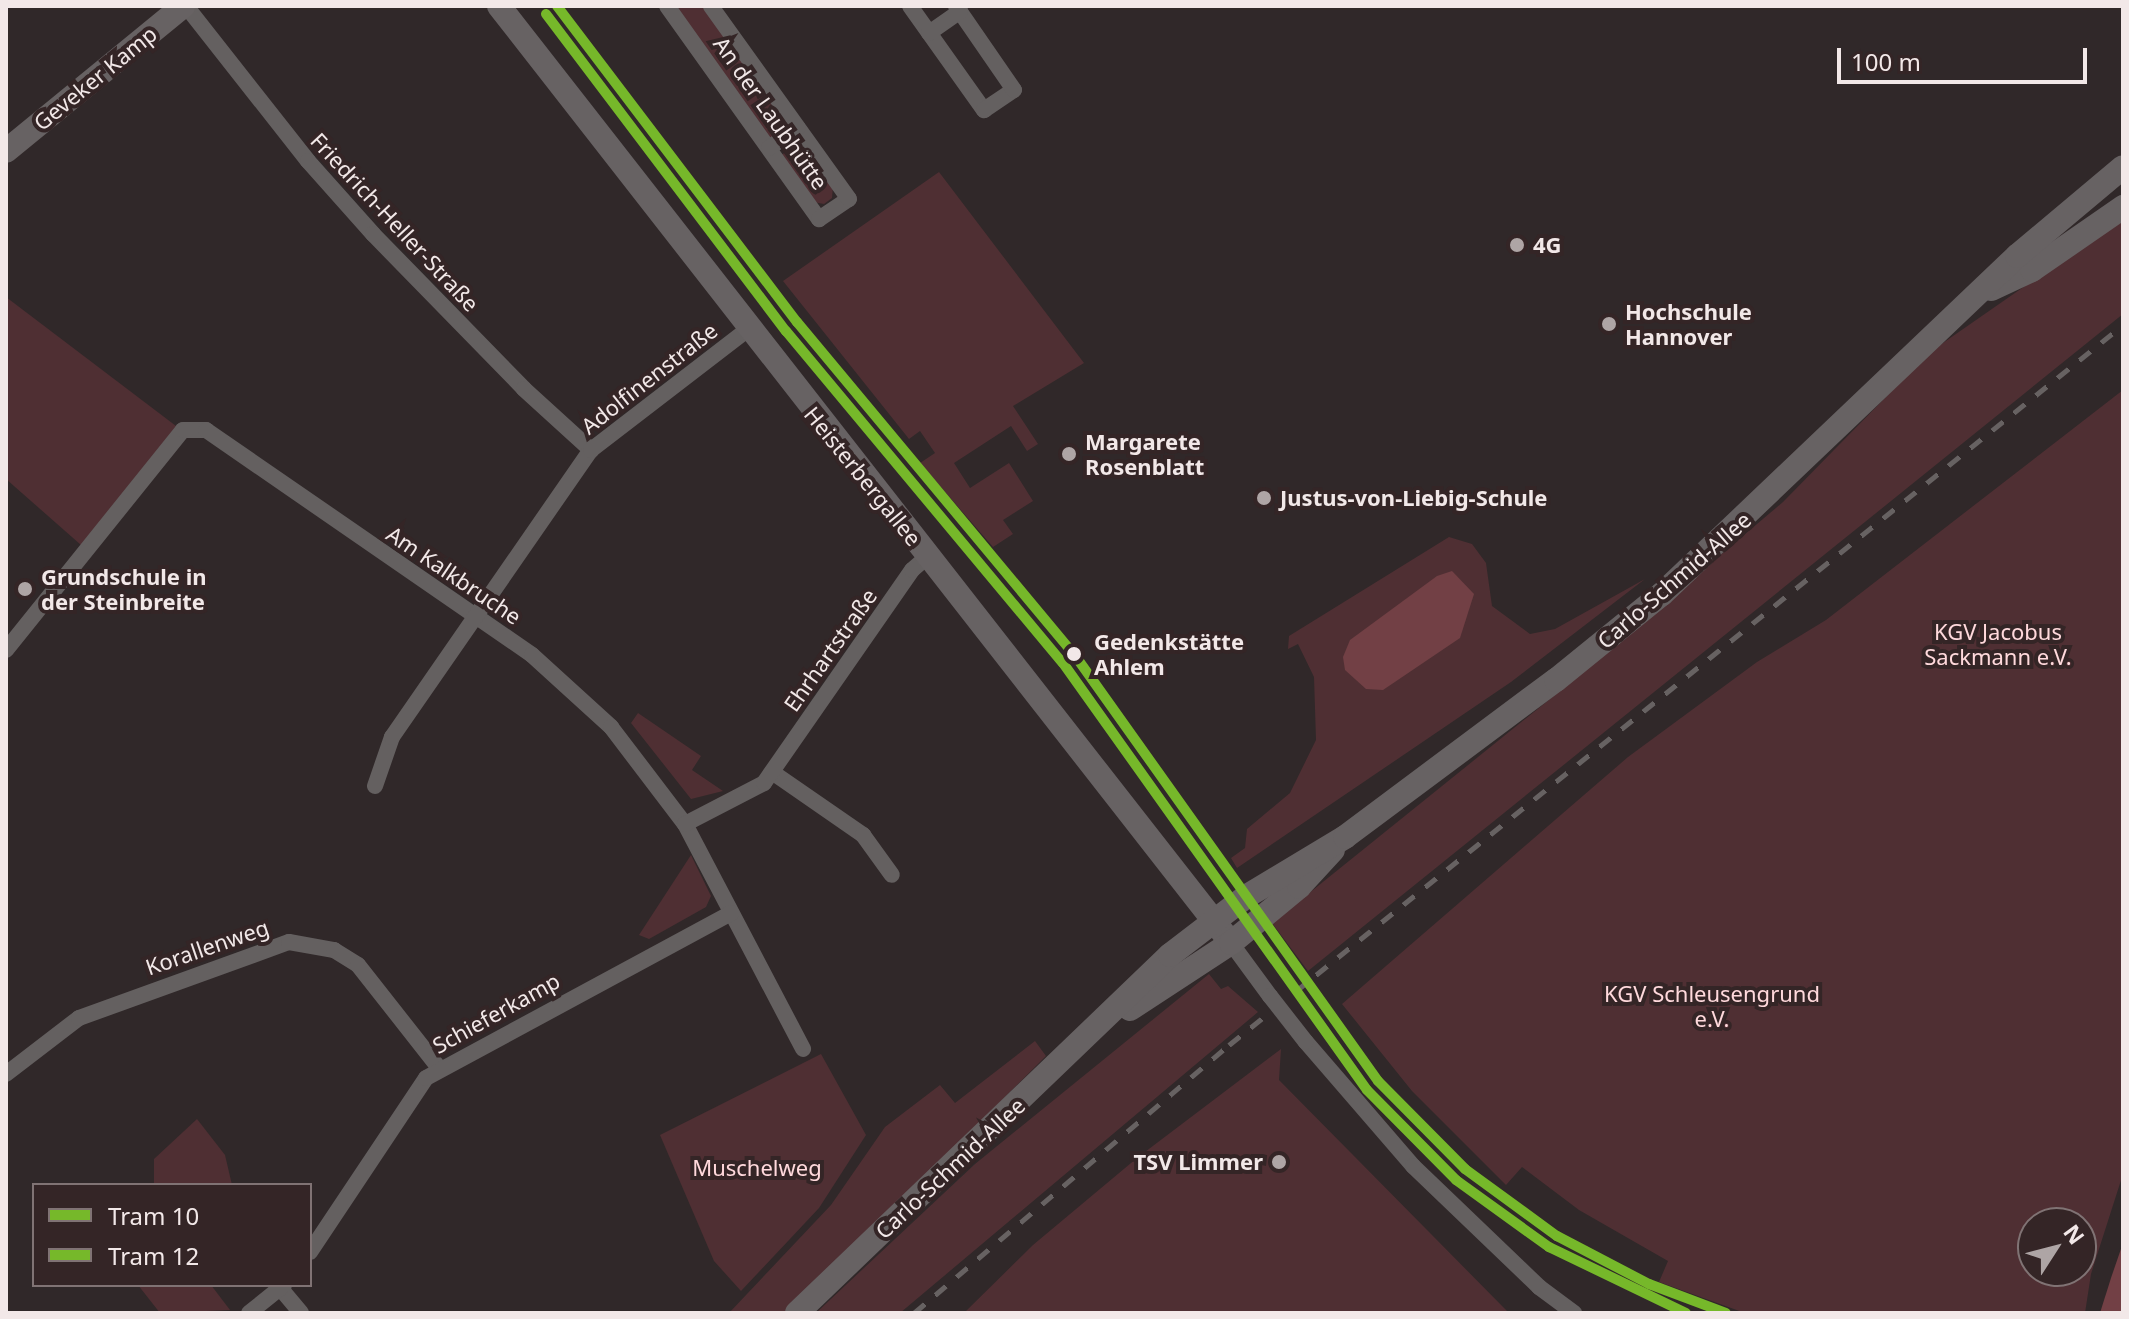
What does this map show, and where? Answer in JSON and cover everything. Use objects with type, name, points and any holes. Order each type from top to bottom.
[{"type":"main road","name":"Geveker Kamp","points":[[6,151],[185,6]]},
{"type":"main road","name":"Heisterbergallee","points":[[499,6],[747,330],[1231,943]]},
{"type":"main road","name":"Carlo-Schmid-Allee","points":[[797,1313],[1104,1024],[1170,955],[1214,920],[1345,837],[1556,680],[1662,594],[1978,295],[2123,167]]},
{"type":"main road","name":"Carlo-Schmid-Allee","points":[[1978,295],[2032,270],[2123,207]]},
{"type":"main road","name":"Carlo-Schmid-Allee","points":[[1104,1024],[1231,943],[1299,887],[1345,837]]},
{"type":"street","name":"Friedrich-Heller-Straße","points":[[185,6],[299,151],[373,234],[524,389],[591,450]]},
{"type":"street","name":"An der Laubhütte","points":[[667,6],[819,219],[849,199],[711,6]]},
{"type":"street","points":[[910,6],[929,33],[984,110],[1014,90],[958,9],[929,33]]},
{"type":"street","points":[[769,148],[798,128]]},
{"type":"street","name":"Adolfinenstraße","points":[[375,786],[392,737],[591,450],[747,330]]},
{"type":"street","name":"Am Kalkbruche","points":[[6,650],[183,430],[192,427],[206,430],[573,689],[645,767],[685,824],[803,1049]]},
{"type":"street","name":"Ehrhartstraße","points":[[685,824],[748,793],[772,772],[912,570],[928,556]]},
{"type":"street","points":[[772,772],[863,835],[892,875]]},
{"type":"street","name":"Schieferkamp","points":[[312,1249],[402,1111],[439,1068],[731,913]]},
{"type":"street","name":"Korallenweg","points":[[6,1074],[79,1018],[289,942],[334,950],[358,965],[439,1068]]},
{"type":"street","points":[[1231,943],[1306,1042],[1413,1166],[1539,1287],[1574,1313]]},
{"type":"street","points":[[249,1313],[283,1287],[301,1313]]},
{"type":"green space","points":[[673,6],[705,6],[788,129],[771,140]]},
{"type":"green space","points":[[801,141],[833,186],[832,198],[824,204],[813,202],[780,156]]},
{"type":"green space","points":[[939,172],[1084,363],[1013,406],[1038,444],[1027,451],[1011,426],[954,463],[970,488],[1009,463],[1033,501],[1003,520],[1013,534],[993,547],[920,463],[935,453],[920,431],[909,439],[783,281]]},
{"type":"green space","points":[[2123,218],[2123,314],[1308,971],[1272,923],[1550,699],[1783,502],[1930,352]]},
{"type":"green space","points":[[6,297],[180,429],[81,545],[6,479]]},
{"type":"green space","name":"KGV Schleusengrund e.V.","points":[[2123,390],[2123,1174],[2097,1255],[2097,1207],[2017,1207],[2017,1287],[2089,1287],[2085,1313],[1745,1313],[1659,1282],[1668,1261],[1579,1210],[1522,1167],[1506,1185],[1412,1091],[1342,1004],[1628,757],[1757,662],[1826,620]]},
{"type":"green space","points":[[1449,537],[1472,544],[1486,563],[1492,606],[1530,634],[1555,629],[1645,579],[1511,682],[1237,868],[1231,858],[1245,848],[1247,829],[1290,793],[1316,740],[1314,677],[1298,644],[1288,649],[1289,636]]},
{"type":"green space","points":[[638,713],[701,756],[692,770],[723,791],[691,799],[631,723]]},
{"type":"green space","points":[[691,855],[711,896],[706,907],[649,939],[639,935]]},
{"type":"green space","points":[[1209,974],[1221,989],[1228,986],[1258,1012],[900,1313],[816,1313],[975,1164]]},
{"type":"green space","points":[[1035,1041],[1046,1056],[788,1313],[729,1313],[831,1205],[885,1127],[940,1085],[955,1103]]},
{"type":"green space","name":"TSV Limmer","points":[[1281,1049],[1279,1080],[1509,1313],[964,1313],[1033,1245],[1137,1158]]},
{"type":"green space","name":"Muschelweg","points":[[821,1054],[866,1135],[819,1208],[741,1291],[714,1261],[660,1135]]},
{"type":"green space","points":[[197,1119],[225,1155],[232,1183],[154,1183],[154,1159]]},
{"type":"green space","points":[[140,1287],[213,1287],[230,1310],[160,1313]]},
{"type":"shaded area","points":[[1452,571],[1474,594],[1460,638],[1383,690],[1366,689],[1345,670],[1343,657],[1350,640],[1437,576]]},
{"type":"shaded area","points":[[2123,1243],[2123,1313],[2100,1313],[2111,1278]]},
{"type":"railway","points":[[914,1313],[1229,1045],[2123,325]]},
{"type":"tram line","name":"10","points":[[557,6],[797,322],[1074,654],[1378,1081],[1465,1169],[1557,1236],[1649,1284],[1726,1313]]},
{"type":"tram line","name":"12","points":[[546,14],[786,331],[1063,663],[1367,1090],[1456,1180],[1549,1247],[1686,1313]]},
{"type":"place","name":"4G","points":[[1517,245]]},
{"type":"place","name":"Hochschule Hannover","points":[[1609,324]]},
{"type":"place","name":"Margarete Rosenblatt","points":[[1069,454]]},
{"type":"place","name":"Justus-von-Liebig-Schule","points":[[1264,498]]},
{"type":"place","name":"Grundschule in der Steinbreite","points":[[25,589]]},
{"type":"place","name":"Gedenkstätte Ahlem","points":[[1074,654]]},
{"type":"place","name":"TSV Limmer","points":[[1279,1162]]},
{"type":"park label","name":"KGV Jacobus Sackmann e.V.","points":[[1998,644]]}]
